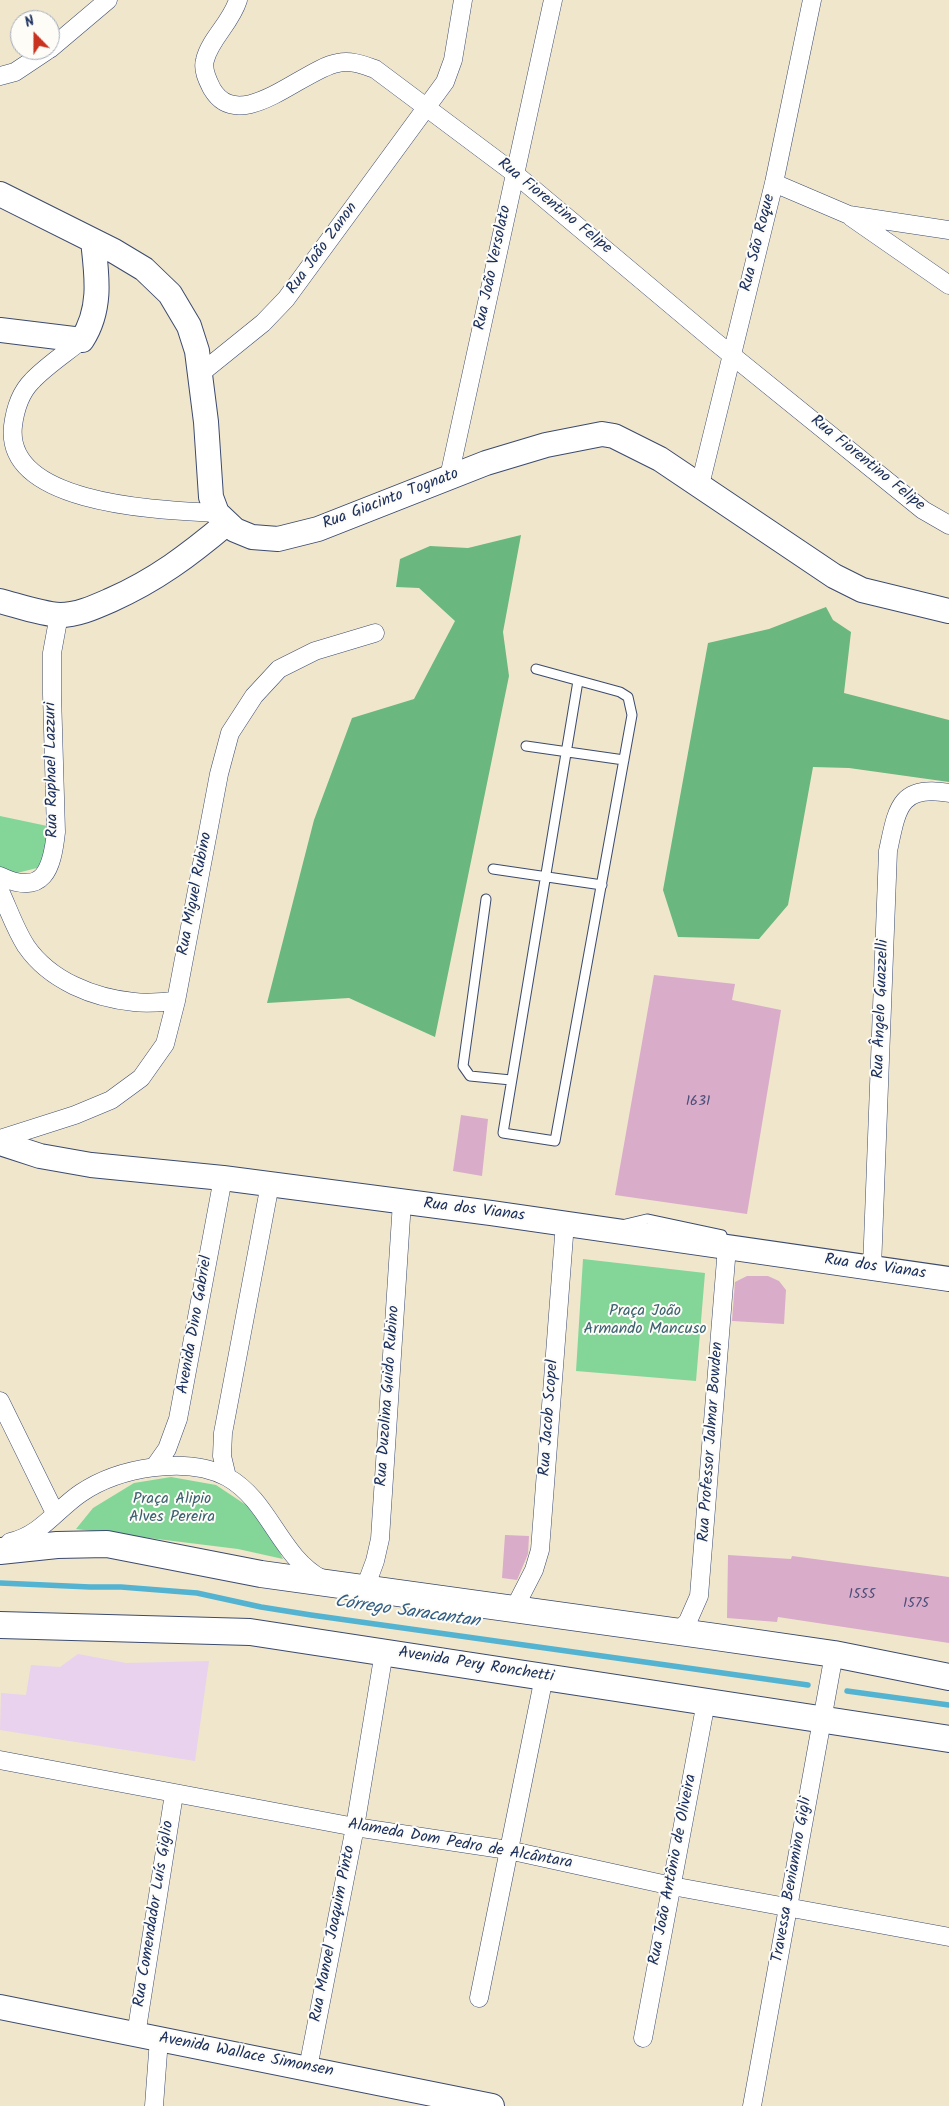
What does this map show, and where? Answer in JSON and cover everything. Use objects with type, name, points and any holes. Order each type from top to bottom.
[{"type":"main road","points":[[0,194],[144,269],[170,294],[189,326],[201,373],[211,497],[222,519],[184,560],[141,587],[95,608],[59,615],[0,601]]},
{"type":"main road","points":[[0,330],[82,340],[92,325],[96,307],[93,241]]},
{"type":"main road","name":"Rua Giacinto Tognato","points":[[222,519],[252,537],[278,539],[318,529],[449,477],[546,444],[602,434],[614,436],[645,452],[700,485],[834,576],[862,590],[949,611]]},
{"type":"main road","name":"Rua dos Vianas","points":[[0,1141],[40,1156],[92,1165],[223,1178],[611,1229],[741,1244],[872,1268],[949,1279]]},
{"type":"main road","points":[[0,1551],[57,1545],[106,1544],[261,1574],[679,1631],[832,1665],[949,1677]]},
{"type":"main road","name":"Avenida Pery Ronchetti","points":[[0,1625],[250,1632],[706,1702],[824,1711],[949,1740]]},
{"type":"main road","name":"Avenida Wallace Simonsen","points":[[0,2007],[492,2106]]},
{"type":"street","points":[[60,40],[108,0]]},
{"type":"street","name":"Rua Fiorentino Felipe","points":[[238,0],[234,13],[208,51],[204,62],[205,74],[213,91],[226,103],[242,106],[260,102],[282,92],[302,77],[323,67],[348,62],[375,69],[514,173],[732,355],[923,510],[949,525]]},
{"type":"street","name":"Rua João Zanon","points":[[201,373],[263,323],[286,299],[427,108],[445,82],[453,60],[463,0]]},
{"type":"street","name":"Rua João Versolato","points":[[449,477],[553,0]]},
{"type":"street","name":"Rua São Roque","points":[[700,485],[774,183],[812,0]]},
{"type":"street","points":[[0,76],[15,72],[33,60]]},
{"type":"street","points":[[774,183],[849,215],[949,285]]},
{"type":"street","points":[[849,215],[949,230]]},
{"type":"street","points":[[82,340],[31,381],[21,397],[15,414],[12,439],[16,454],[29,469],[47,481],[88,497],[144,508],[222,519]]},
{"type":"street","name":"Rua Raphael Lazzuri","points":[[0,876],[15,882],[27,883],[38,880],[48,871],[53,859],[56,832],[52,653],[59,615]]},
{"type":"street","name":"Rua Miguel Rubino","points":[[0,1141],[75,1115],[111,1100],[140,1078],[165,1044],[176,1001],[217,783],[230,733],[254,696],[278,669],[315,651],[375,632]]},
{"type":"street","name":"Rua Ângelo Guazzelli","points":[[872,1268],[888,851],[898,814],[906,798],[918,791],[949,793]]},
{"type":"street","points":[[0,891],[26,945],[42,965],[67,983],[97,995],[136,1003],[176,1001]]},
{"type":"street","name":"Avenida Dino Gabriel","points":[[154,1466],[167,1449],[178,1419],[223,1178]]},
{"type":"street","points":[[226,1477],[222,1456],[223,1433],[270,1184]]},
{"type":"street","name":"Rua Duzolina Guido Rubino","points":[[353,1587],[375,1561],[380,1538],[402,1202]]},
{"type":"street","name":"Rua Jacob Scopel","points":[[514,1608],[534,1570],[540,1550],[565,1223]]},
{"type":"street","name":"Rua Professor Jalmar Bowden","points":[[679,1631],[695,1610],[699,1596],[741,1244]]},
{"type":"street","points":[[0,1401],[55,1513]]},
{"type":"street","points":[[0,1543],[26,1538],[82,1492],[133,1469],[154,1466],[199,1469],[226,1477],[246,1491],[260,1507],[298,1562],[321,1579],[353,1587]]},
{"type":"street","name":"Rua Manoel Joaquim Pinto","points":[[308,2068],[355,1827],[384,1652]]},
{"type":"street","name":"Travessa Beniamino Gigli","points":[[752,2106],[832,1665]]},
{"type":"street","points":[[479,1998],[544,1677]]},
{"type":"street","name":"Rua João Antônio de Oliveira","points":[[643,2038],[706,1702]]},
{"type":"street","name":"Alameda Dom Pedro de Alcântara","points":[[0,1760],[355,1827],[508,1850],[672,1886],[949,1937]]},
{"type":"street","name":"Rua Comendador Luís Giglio","points":[[136,2034],[174,1794]]},
{"type":"street","points":[[154,2106],[159,2039]]},
{"type":"lane","points":[[536,669],[620,692],[628,697],[632,715],[554,1141],[502,1133],[578,681]]},
{"type":"lane","points":[[526,746],[624,760]]},
{"type":"lane","points":[[494,870],[602,885]]},
{"type":"lane","points":[[486,899],[463,1066],[470,1076],[512,1080]]},
{"type":"shaded area","points":[[78,1654],[126,1663],[209,1661],[195,1761],[0,1730],[1,1693],[26,1695],[31,1665],[60,1667]]},
{"type":"green space","points":[[521,535],[503,632],[509,676],[435,1037],[349,998],[267,1003],[314,820],[352,718],[414,699],[455,621],[419,588],[396,587],[400,559],[430,546],[468,548]]},
{"type":"green space","points":[[826,607],[833,620],[851,632],[844,693],[949,720],[949,782],[849,768],[813,767],[788,905],[759,939],[678,937],[663,890],[708,643],[769,629]]},
{"type":"green space","points":[[0,816],[52,827],[45,866],[13,874],[0,867]]},
{"type":"green space","name":"Praça João Armando Mancuso","points":[[583,1259],[705,1273],[696,1381],[576,1371]]},
{"type":"green space","name":"Praça Alipio Alves Pereira","points":[[171,1477],[216,1485],[261,1515],[283,1559],[238,1549],[76,1529],[93,1508],[134,1483]]},
{"type":"building","points":[[654,975],[735,984],[732,1000],[781,1010],[747,1214],[615,1195]]},
{"type":"building","points":[[461,1115],[488,1119],[482,1176],[453,1171]]},
{"type":"building","points":[[747,1276],[768,1276],[779,1281],[786,1290],[784,1324],[732,1321],[735,1282]]},
{"type":"building","points":[[505,1535],[529,1536],[528,1554],[517,1580],[502,1578]]},
{"type":"building","points":[[728,1555],[791,1559],[792,1556],[949,1577],[949,1643],[778,1617],[777,1622],[727,1618]]},
{"type":"waterway","name":"Córrego Saracantan","points":[[0,1583],[121,1587],[197,1593],[261,1607],[311,1615],[808,1685]]},
{"type":"waterway","name":"Córrego Saracantan","points":[[847,1691],[949,1705]]}]
